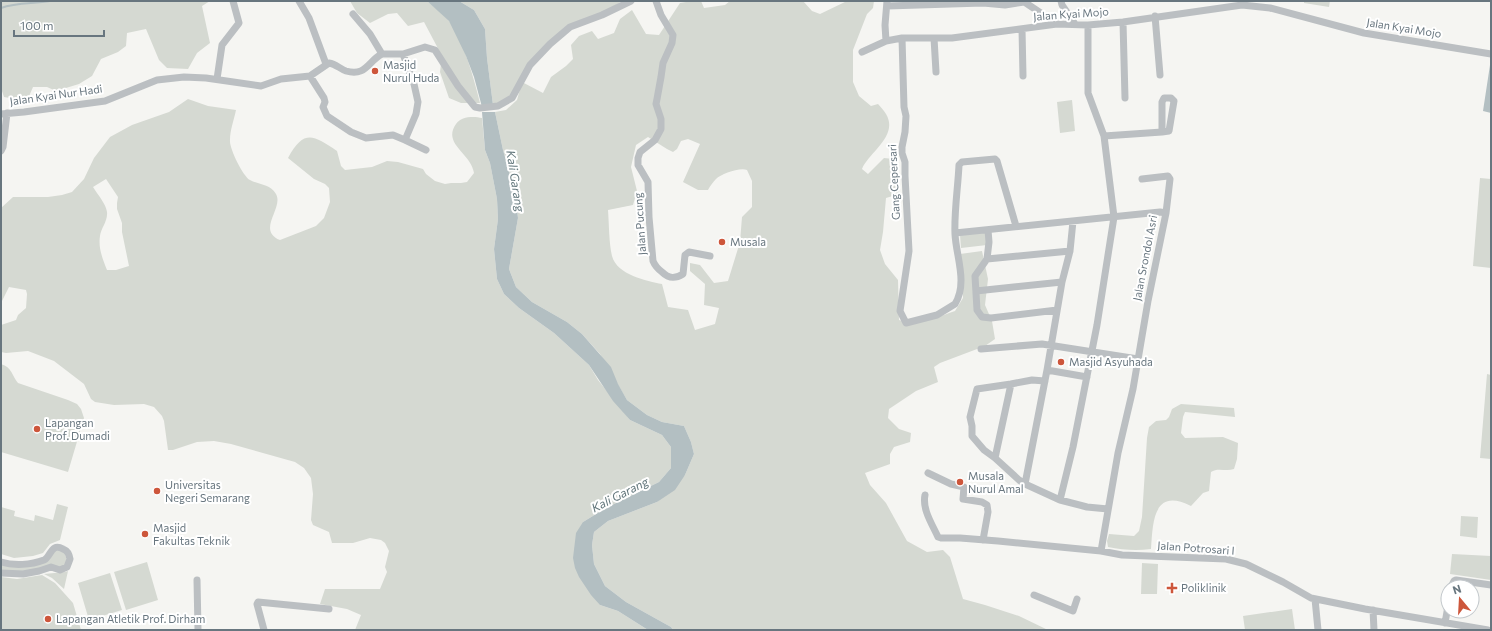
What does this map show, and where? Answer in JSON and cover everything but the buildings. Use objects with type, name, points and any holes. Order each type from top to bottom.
[{"type":"street","points":[[217,79],[222,45],[238,23],[239,19],[233,1]]},
{"type":"street","points":[[299,1],[309,18],[326,64]]},
{"type":"street","points":[[426,150],[394,136],[366,138],[344,128],[324,112],[324,98],[310,76],[326,64],[333,63],[347,71],[358,72],[367,67],[382,54],[403,54],[425,47],[435,50],[468,100],[475,107],[480,108],[498,106],[512,98],[530,66],[550,44],[570,27],[602,15],[631,1]]},
{"type":"street","name":"Jalan Pucung","points":[[656,1],[661,15],[674,35],[663,63],[656,104],[661,119],[661,129],[655,140],[640,152],[638,162],[648,182],[649,217],[653,261],[655,266],[667,277],[672,278],[683,274],[684,256],[689,252],[710,256]]},
{"type":"street","points":[[886,41],[885,25],[887,4],[983,2],[1005,5],[1024,1],[1057,24]]},
{"type":"street","points":[[1061,1],[1062,5],[1075,24]]},
{"type":"street","name":"Jalan Kyai Mojo","points":[[862,52],[886,41],[902,38],[952,38],[1057,24],[1088,25],[1123,22],[1155,16],[1242,5],[1270,4],[1364,33],[1491,54]]},
{"type":"street","points":[[353,14],[370,34],[382,54]]},
{"type":"street","points":[[1155,16],[1160,75]]},
{"type":"street","points":[[1123,22],[1125,98]]},
{"type":"street","points":[[1060,500],[1092,351],[1106,277],[1114,217],[1104,136],[1088,93],[1088,25]]},
{"type":"street","points":[[1022,29],[1023,76]]},
{"type":"street","name":"Gang Cepersari","points":[[902,38],[904,107],[906,116],[902,153],[905,162],[909,251],[900,311],[906,323],[937,315],[956,302],[960,291],[961,281],[954,233]]},
{"type":"street","points":[[934,38],[936,72]]},
{"type":"street","points":[[403,54],[414,84],[418,102],[416,114],[405,140]]},
{"type":"street","name":"Jalan Kyai Nur Hadi","points":[[1,151],[3,147],[4,114],[105,101],[157,80],[184,77],[217,79],[261,86],[285,78],[310,76]]},
{"type":"street","points":[[1104,136],[1162,132]]},
{"type":"street","points":[[954,233],[959,165],[964,161],[995,159],[997,161],[1016,226]]},
{"type":"street","points":[[1142,179],[1170,177],[1166,213]]},
{"type":"street","name":"Jalan Srondol Asri","points":[[954,233],[1160,212],[1166,213],[1101,551]]},
{"type":"street","points":[[1024,484],[1052,345],[1062,282],[1070,251],[1072,221]]},
{"type":"street","points":[[988,230],[989,242],[987,259],[975,276],[977,310],[982,317],[991,318],[1057,310]]},
{"type":"street","points":[[987,259],[1070,251]]},
{"type":"street","points":[[976,291],[1062,282]]},
{"type":"street","points":[[981,349],[1030,344],[1052,345],[1138,359]]},
{"type":"street","points":[[1047,370],[1087,377]]},
{"type":"street","points":[[1045,381],[1032,380],[976,389],[970,409],[972,436],[984,450],[1024,484],[1060,500],[1087,507],[1108,509]]},
{"type":"street","points":[[995,458],[1011,384]]},
{"type":"street","points":[[928,473],[951,484],[964,487],[963,499],[982,502],[987,505],[988,512],[983,540]]},
{"type":"street","name":"Jalan Potrosari I","points":[[925,494],[924,499],[926,511],[938,537],[945,539],[960,538],[983,540],[1101,551],[1122,555],[1226,559],[1246,564],[1277,579],[1307,597],[1446,625],[1488,630]]},
{"type":"street","points":[[56,548],[64,549],[69,555],[69,563],[65,568],[58,570],[51,567],[47,558],[49,552],[56,548]]},
{"type":"street","points":[[1,562],[22,565],[45,560],[47,558]]},
{"type":"street","points":[[1,573],[23,574],[51,567]]},
{"type":"street","points":[[198,580],[198,630]]},
{"type":"street","points":[[1480,583],[1491,585]]},
{"type":"street","points":[[1034,595],[1073,611],[1078,599]]},
{"type":"street","points":[[1315,599],[1318,630]]},
{"type":"street","points":[[264,630],[257,604],[258,602],[329,609]]},
{"type":"street","points":[[1373,610],[1374,630]]},
{"type":"shaded area","points":[[1,1],[210,1],[202,6],[210,43],[197,53],[188,69],[167,68],[159,60],[146,29],[127,33],[126,46],[118,52],[101,59],[92,76],[79,84],[56,91],[47,87],[33,87],[27,101],[4,97],[1,88]]},
{"type":"shaded area","points":[[350,1],[427,1],[448,19],[455,31],[468,61],[480,103],[461,103],[449,98],[440,72],[442,56],[424,22],[408,26],[397,13],[388,14],[370,23],[357,13]]},
{"type":"shaded area","points":[[427,1],[459,1],[474,10],[485,29],[493,105],[482,107],[474,77],[466,56],[449,21]]},
{"type":"shaded area","points":[[459,1],[622,1],[602,14],[569,25],[529,62],[513,98],[493,105],[485,29],[474,10]]},
{"type":"shaded area","points":[[701,1],[704,8],[725,5],[730,1],[803,1],[812,11],[820,14],[847,1],[874,1],[873,8],[867,14],[853,50],[853,82],[859,96],[871,106],[878,104],[886,114],[889,122],[889,129],[886,137],[862,169],[868,174],[884,158],[893,159],[893,170],[890,175],[896,183],[899,192],[896,195],[886,198],[880,250],[885,264],[898,280],[899,320],[906,322],[920,322],[955,311],[963,298],[963,279],[960,254],[982,251],[988,279],[985,305],[992,321],[995,339],[985,346],[940,363],[934,367],[938,382],[916,391],[889,409],[888,418],[899,429],[911,433],[910,442],[894,447],[890,454],[890,464],[865,473],[870,485],[886,503],[907,541],[927,552],[943,550],[950,557],[963,599],[1019,616],[1048,630],[673,630],[671,627],[626,602],[605,586],[594,564],[592,545],[594,532],[608,521],[657,502],[685,475],[694,454],[691,442],[684,426],[662,422],[647,415],[627,400],[600,354],[582,334],[567,322],[532,302],[516,287],[509,269],[518,218],[515,193],[503,150],[495,112],[506,110],[517,100],[522,82],[543,93],[551,77],[573,59],[571,45],[579,36],[592,31],[598,39],[614,33],[620,19],[632,10],[646,34],[659,35],[680,3]],"holes":[[[648,137],[673,152],[677,149],[681,141],[688,139],[700,144],[683,182],[698,190],[708,190],[718,177],[740,169],[747,170],[752,181],[752,207],[742,217],[740,242],[728,281],[714,283],[700,265],[690,263],[690,271],[705,284],[704,305],[719,308],[715,324],[695,330],[688,310],[668,307],[662,284],[641,279],[626,272],[615,263],[611,251],[608,210],[633,205],[637,191],[631,167],[636,145]]]},
{"type":"shaded area","points":[[1304,1],[1330,1],[1329,7],[1304,3]]},
{"type":"shaded area","points":[[1491,65],[1491,113],[1483,111]]},
{"type":"shaded area","points":[[188,99],[208,106],[236,110],[231,129],[230,144],[240,168],[247,177],[253,182],[271,188],[276,194],[277,206],[270,225],[270,231],[273,236],[280,240],[316,226],[324,218],[330,202],[329,188],[325,184],[314,179],[288,158],[299,142],[310,138],[321,141],[337,151],[341,166],[345,170],[372,167],[387,161],[398,162],[423,169],[426,174],[435,181],[445,184],[461,183],[467,182],[474,173],[472,166],[452,137],[453,131],[458,121],[461,119],[472,117],[482,118],[485,150],[490,163],[497,199],[498,219],[494,249],[497,279],[504,294],[519,308],[554,333],[589,365],[598,380],[630,420],[662,435],[671,447],[671,468],[659,482],[606,508],[583,522],[600,605],[618,611],[648,630],[355,630],[361,615],[347,609],[320,604],[325,589],[380,589],[387,572],[385,567],[389,551],[385,543],[381,540],[370,538],[353,543],[332,543],[329,532],[313,525],[311,520],[313,494],[311,478],[304,468],[295,462],[231,444],[214,441],[197,442],[173,450],[168,450],[164,421],[162,416],[154,407],[144,404],[114,405],[95,402],[91,399],[84,384],[54,361],[28,351],[1,352],[1,325],[16,320],[18,315],[26,308],[27,294],[26,290],[9,287],[1,303],[1,208],[13,197],[48,197],[72,192],[84,179],[94,158],[110,137],[132,125],[169,112]],"holes":[[[106,179],[118,197],[117,209],[122,223],[122,232],[129,266],[116,270],[107,270],[101,254],[100,245],[101,233],[107,212],[93,187]]]},
{"type":"shaded area","points":[[1072,100],[1075,131],[1060,133],[1057,102]]},
{"type":"shaded area","points":[[482,112],[495,112],[503,150],[515,193],[518,218],[509,269],[516,287],[532,302],[567,322],[582,334],[611,367],[627,400],[647,415],[662,422],[684,426],[691,442],[694,454],[685,475],[675,490],[657,502],[608,521],[594,532],[592,545],[594,564],[605,586],[626,602],[671,627],[673,630],[648,630],[618,611],[600,605],[591,595],[575,568],[573,558],[576,533],[583,522],[606,508],[659,482],[671,468],[671,447],[662,435],[630,420],[613,401],[589,365],[554,333],[519,308],[504,294],[497,279],[494,249],[498,219],[497,199],[490,163],[485,150]]},
{"type":"shaded area","points":[[1480,178],[1491,179],[1491,268],[1473,266]]},
{"type":"shaded area","points":[[986,232],[987,245],[961,248],[960,235]]},
{"type":"shaded area","name":"Lapangan Prof. Dumadi","points":[[1,364],[10,369],[18,383],[68,400],[77,404],[81,409],[84,418],[68,472],[1,452]]},
{"type":"shaded area","points":[[1487,374],[1491,375],[1491,459],[1480,458]]},
{"type":"shaded area","points":[[1181,404],[1234,408],[1235,417],[1185,412],[1181,433],[1185,438],[1223,437],[1238,443],[1237,459],[1234,469],[1216,470],[1211,472],[1209,491],[1203,493],[1191,506],[1178,501],[1169,501],[1162,504],[1155,519],[1151,549],[1130,550],[1108,547],[1107,541],[1109,534],[1134,536],[1139,531],[1142,517],[1149,427],[1156,421],[1166,420],[1172,409]]},
{"type":"shaded area","points":[[57,504],[68,507],[60,540],[50,544],[43,553],[33,556],[14,558],[1,554],[1,507],[15,511],[14,516],[34,521],[35,515],[53,520]]},
{"type":"shaded area","points":[[1461,516],[1478,517],[1477,538],[1460,536]]},
{"type":"shaded area","points":[[64,549],[68,565],[39,571],[1,573],[1,562],[8,564],[45,559],[49,552]]},
{"type":"shaded area","points":[[1452,554],[1491,556],[1491,580],[1450,574]]},
{"type":"shaded area","points":[[147,562],[158,600],[126,610],[114,572]]},
{"type":"shaded area","points":[[1142,563],[1158,564],[1157,594],[1141,594]]},
{"type":"shaded area","points":[[68,571],[64,589],[52,578],[44,574],[65,572]]},
{"type":"shaded area","points":[[110,573],[122,610],[89,620],[78,583]]},
{"type":"shaded area","points":[[42,575],[55,583],[73,603],[81,630],[1,630],[1,577],[17,579]]},
{"type":"shaded area","points":[[1292,609],[1295,630],[1245,630],[1243,616]]},
{"type":"waterway","points":[[1,8],[13,5],[50,1]]},
{"type":"place","name":"Masjid Nurul Huda","points":[[375,71]]},
{"type":"place","name":"Musala","points":[[722,242]]},
{"type":"place","name":"Masjid Asyuhada","points":[[1061,362]]},
{"type":"place","name":"Lapangan Prof. Dumadi","points":[[37,429]]},
{"type":"place","name":"Musala Nurul Amal","points":[[960,482]]},
{"type":"place","name":"Universitas Negeri Semarang","points":[[157,491]]},
{"type":"place","name":"Masjid Fakultas Teknik","points":[[145,534]]},
{"type":"place","name":"Poliklinik","points":[[1172,588]]},
{"type":"place","name":"Lapangan Atletik Prof. Dirham","points":[[48,619]]},
{"type":"water label","name":"Kali Garang","points":[[515,181]]},
{"type":"water label","name":"Kali Garang","points":[[620,495]]}]
